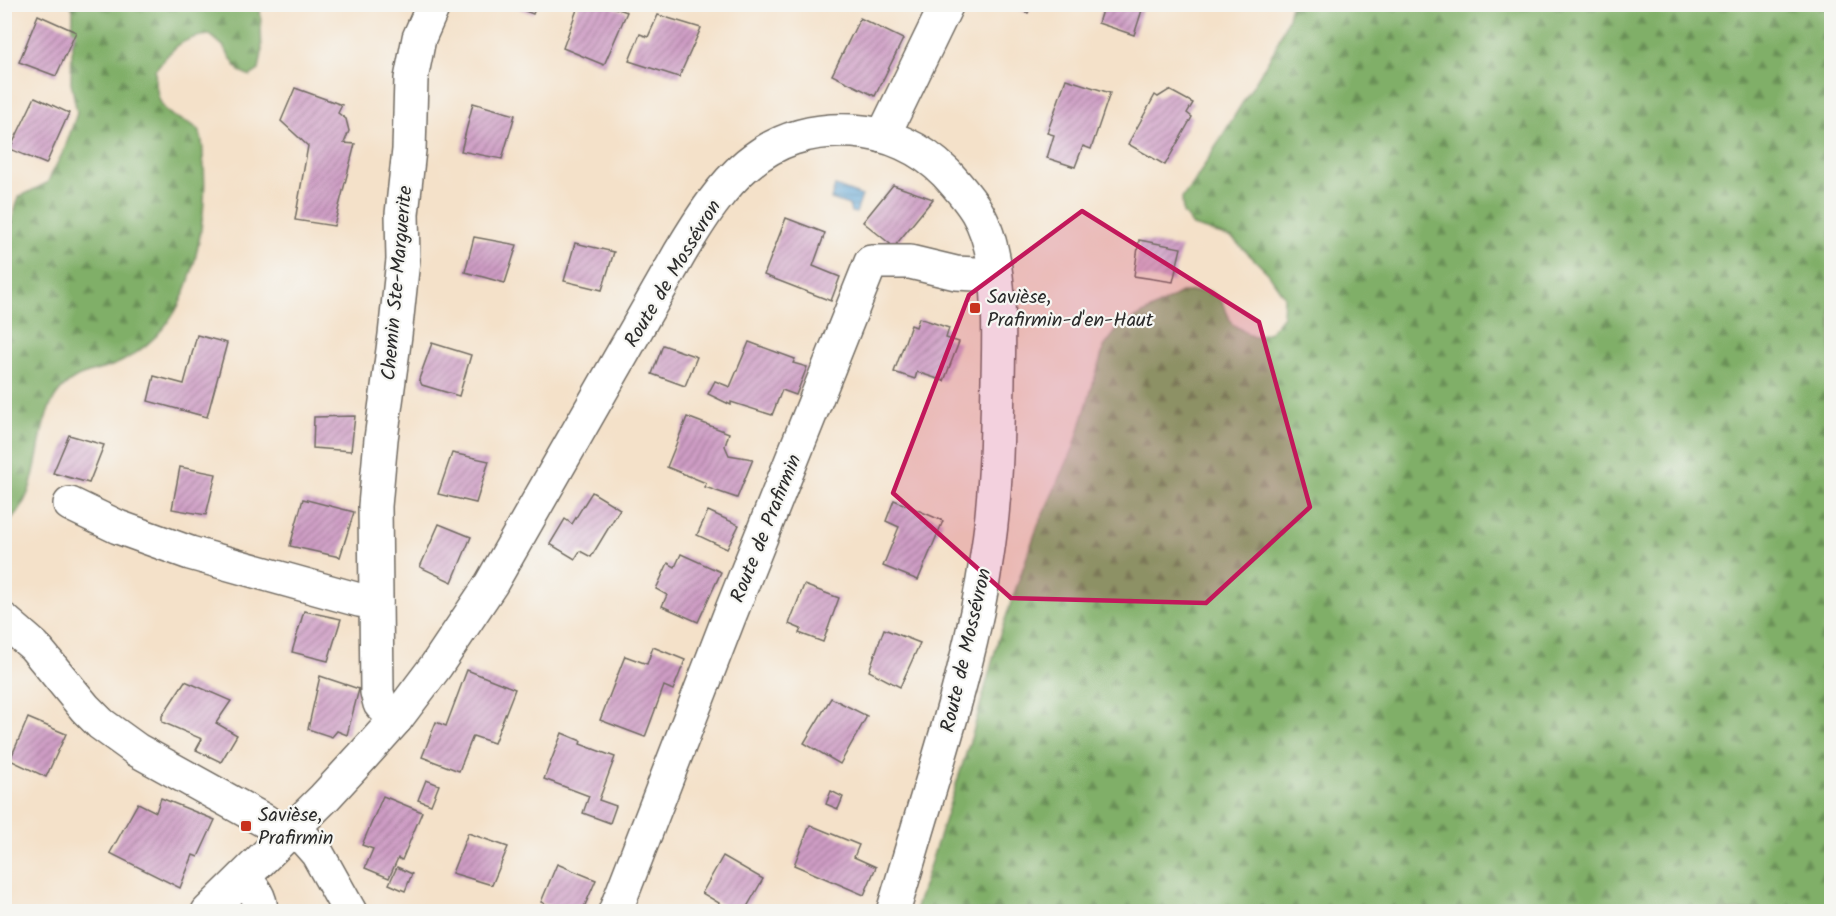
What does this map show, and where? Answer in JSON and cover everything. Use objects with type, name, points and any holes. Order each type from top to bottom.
[{"type":"street","name":"Chemin Ste-Marguerite","points":[[396,719],[377,699],[375,506],[403,260],[402,214],[409,150],[411,79],[418,38],[435,4]]},
{"type":"street","points":[[883,136],[947,4]]},
{"type":"street","name":"Route de Mossévron","points":[[208,912],[324,798],[396,719],[436,666],[491,584],[680,254],[723,189],[755,158],[775,146],[797,136],[837,131],[883,136],[920,152],[935,162],[960,188],[978,213],[991,249],[995,275],[999,332],[998,439],[987,556],[977,612],[956,699],[893,912]]},
{"type":"street","name":"Route de Prafirmin","points":[[615,912],[729,617],[871,262],[910,262],[956,273],[995,275]]},
{"type":"street","points":[[70,504],[118,528],[190,553],[359,600],[376,602]]},
{"type":"street","points":[[6,624],[44,657],[85,708],[116,736],[163,766],[289,832],[317,853],[350,912]]},
{"type":"street","points":[[243,878],[259,897],[261,912]]},
{"type":"highlighted area","points":[[1082,211],[1259,322],[1310,507],[1206,603],[1011,598],[893,493],[969,295]]},
{"type":"green space","points":[[71,5],[260,5],[262,53],[259,70],[250,76],[239,71],[223,46],[210,35],[200,36],[178,45],[155,70],[157,92],[166,111],[194,126],[202,139],[204,197],[193,268],[176,310],[151,341],[123,361],[79,376],[56,396],[43,427],[32,481],[26,497],[18,512],[5,524],[4,245],[19,197],[47,183],[65,148],[77,113],[71,82],[73,10]]},
{"type":"green space","points":[[1291,5],[1831,5],[1831,911],[915,911],[973,732],[999,637],[1038,525],[1074,447],[1104,347],[1119,327],[1183,292],[1209,291],[1221,300],[1232,324],[1253,337],[1270,332],[1283,316],[1284,296],[1268,273],[1232,238],[1193,226],[1183,213],[1182,198],[1193,184],[1274,51]]},
{"type":"water","points":[[835,186],[862,196],[856,213],[851,212],[849,205],[831,199]]},
{"type":"building","points":[[508,4],[537,4],[533,14]]},
{"type":"building","points":[[579,4],[604,4],[627,12],[604,65],[563,48]]},
{"type":"building","points":[[1017,4],[1032,4],[1028,13],[1015,8]]},
{"type":"building","points":[[1104,4],[1144,4],[1134,35],[1098,23]]},
{"type":"building","points":[[38,15],[76,32],[56,76],[19,62]]},
{"type":"building","points":[[658,15],[701,28],[679,77],[629,61],[640,34],[648,37]]},
{"type":"building","points":[[860,18],[903,39],[875,96],[832,75]]},
{"type":"building","points":[[1066,79],[1110,93],[1091,149],[1083,146],[1075,167],[1047,158],[1054,135],[1047,133]]},
{"type":"building","points":[[295,88],[342,105],[338,113],[346,119],[349,131],[344,143],[355,144],[334,226],[295,220],[308,146],[281,121]]},
{"type":"building","points":[[1169,90],[1193,103],[1187,113],[1192,117],[1165,165],[1128,144],[1155,95],[1158,97]]},
{"type":"building","points":[[35,97],[69,113],[46,164],[10,149]]},
{"type":"building","points":[[473,103],[515,115],[502,159],[461,151]]},
{"type":"building","points":[[893,185],[933,199],[894,247],[863,222]]},
{"type":"building","points":[[786,218],[825,233],[813,266],[840,277],[831,301],[764,275]]},
{"type":"building","points":[[4,219],[13,223],[5,243],[4,243]]},
{"type":"building","points":[[474,237],[517,245],[505,283],[465,272]]},
{"type":"building","points":[[1139,240],[1181,248],[1173,282],[1134,276]]},
{"type":"building","points":[[575,243],[614,252],[602,290],[564,281]]},
{"type":"building","points":[[919,318],[949,328],[946,338],[959,342],[944,381],[917,372],[915,379],[894,372],[911,325],[916,327]]},
{"type":"building","points":[[197,335],[227,343],[207,417],[148,401],[154,376],[184,384]]},
{"type":"building","points":[[749,342],[795,359],[793,363],[807,367],[796,395],[782,390],[772,415],[731,402],[731,405],[708,394],[715,381],[730,387]]},
{"type":"building","points":[[432,343],[471,355],[459,396],[422,385],[419,379]]},
{"type":"building","points":[[663,345],[697,357],[685,386],[652,374]]},
{"type":"building","points":[[355,416],[351,451],[313,448],[314,417]]},
{"type":"building","points":[[687,417],[729,433],[725,446],[729,455],[753,459],[737,498],[705,487],[706,483],[667,467]]},
{"type":"building","points":[[69,435],[104,445],[89,483],[53,473]]},
{"type":"building","points":[[452,453],[489,461],[476,503],[438,494]]},
{"type":"building","points":[[180,467],[216,474],[206,515],[172,509]]},
{"type":"building","points":[[592,492],[620,509],[591,557],[580,551],[575,559],[550,544],[565,519],[572,524]]},
{"type":"building","points":[[303,499],[354,512],[340,557],[290,546]]},
{"type":"building","points":[[894,500],[943,521],[918,580],[883,566],[899,527],[886,521]]},
{"type":"building","points":[[708,511],[739,525],[727,549],[697,535]]},
{"type":"building","points":[[439,524],[471,537],[452,582],[420,567]]},
{"type":"building","points":[[681,554],[721,572],[698,622],[662,606],[667,595],[656,589],[668,563],[675,567]]},
{"type":"building","points":[[804,585],[839,598],[823,642],[799,633],[801,629],[789,624]]},
{"type":"building","points":[[304,611],[341,619],[328,661],[292,652]]},
{"type":"building","points":[[884,629],[920,643],[900,687],[869,671]]},
{"type":"building","points":[[653,647],[685,660],[673,690],[664,686],[645,737],[600,720],[625,656],[647,664]]},
{"type":"building","points":[[467,670],[515,689],[494,743],[473,736],[459,771],[422,757],[436,722],[446,726]]},
{"type":"building","points":[[320,676],[359,689],[347,735],[337,731],[332,737],[308,729]]},
{"type":"building","points":[[185,681],[231,701],[216,723],[237,735],[221,762],[196,750],[202,739],[162,722],[162,716]]},
{"type":"building","points":[[831,698],[867,716],[840,764],[804,743]]},
{"type":"building","points":[[28,718],[66,734],[46,777],[10,760]]},
{"type":"building","points":[[562,733],[581,741],[580,744],[615,757],[599,800],[616,806],[610,823],[583,813],[589,796],[544,779]]},
{"type":"building","points":[[426,780],[439,785],[431,805],[418,800]]},
{"type":"building","points":[[831,791],[843,797],[838,809],[826,804]]},
{"type":"building","points":[[383,796],[422,812],[402,860],[398,858],[389,878],[365,868],[373,849],[362,845]]},
{"type":"building","points":[[161,798],[215,820],[198,857],[193,855],[180,888],[110,853],[138,803],[156,812]]},
{"type":"building","points":[[810,825],[859,845],[854,857],[876,867],[864,895],[794,865]]},
{"type":"building","points":[[468,833],[508,847],[492,885],[452,873]]},
{"type":"building","points":[[723,856],[763,879],[744,912],[734,912],[702,893]]},
{"type":"building","points":[[557,864],[596,880],[582,912],[563,912],[541,902]]},
{"type":"building","points":[[397,867],[412,874],[405,891],[389,884]]},
{"type":"place","name":"Savièse, Prafirmin-d'en-Haut","points":[[975,308]]},
{"type":"place","name":"Savièse, Prafirmin","points":[[246,826]]}]
